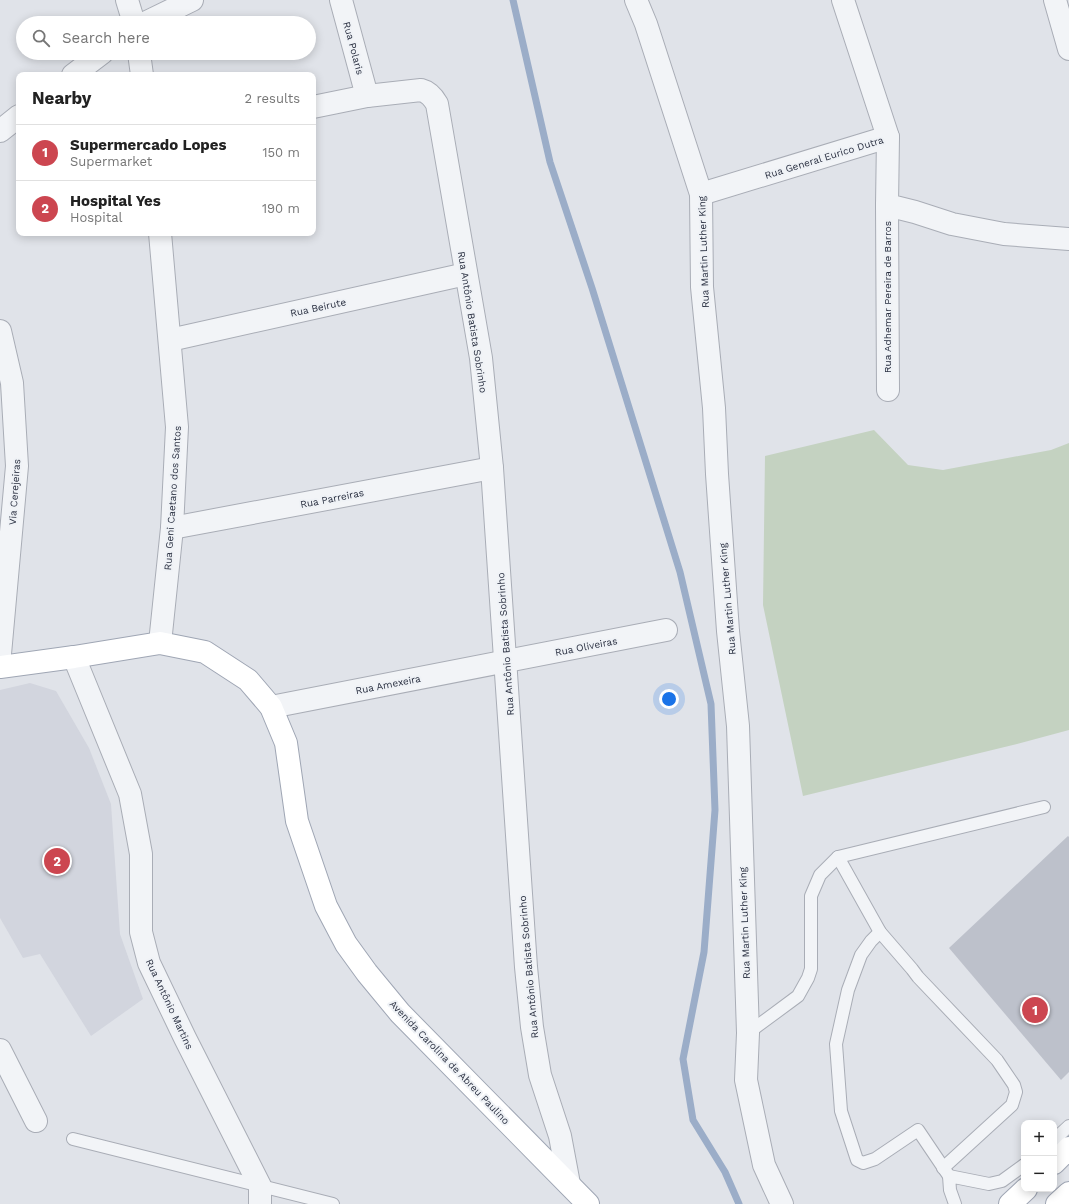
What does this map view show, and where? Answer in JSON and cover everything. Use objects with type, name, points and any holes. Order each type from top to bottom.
[{"type":"main road","name":"Avenida Carolina de Abreu Paulino","points":[[0,667],[160,643],[204,652],[248,680],[271,707],[286,743],[297,821],[326,906],[346,944],[367,973],[400,1013],[588,1204]]},
{"type":"main road","points":[[1057,1160],[1069,1148]]},
{"type":"main road","points":[[1010,1204],[1023,1192]]},
{"type":"main road","points":[[1057,1204],[1069,1193]]},
{"type":"street","points":[[127,0],[132,16]]},
{"type":"street","points":[[159,16],[192,0]]},
{"type":"street","name":"Rua Polaris","points":[[341,0],[367,96]]},
{"type":"street","name":"Rua Martin Luther King","points":[[636,0],[646,24],[701,194],[702,287],[714,408],[728,630],[738,726],[748,1033],[746,1080],[764,1165],[782,1204]]},
{"type":"street","points":[[843,0],[888,137]]},
{"type":"street","points":[[1056,0],[1069,49]]},
{"type":"street","points":[[77,72],[93,60]]},
{"type":"street","points":[[140,60],[142,72]]},
{"type":"street","name":"Rua Antônio Batista Sobrinho","points":[[367,96],[421,90],[431,95],[437,104],[481,358],[492,468],[526,967],[532,1027],[540,1075],[560,1136],[569,1184]]},
{"type":"street","points":[[316,106],[367,96]]},
{"type":"street","points":[[0,131],[16,118]]},
{"type":"street","name":"Rua General Eurico Dutra","points":[[701,194],[888,137],[887,205]]},
{"type":"street","points":[[887,205],[952,224],[982,230],[1004,234],[1069,239]]},
{"type":"street","name":"Rua Adhemar Pereira de Barros","points":[[887,205],[888,390]]},
{"type":"street","name":"Rua Geni Caetano dos Santos","points":[[160,236],[177,428],[172,528],[160,643]]},
{"type":"street","name":"Rua Beirute","points":[[170,340],[466,274]]},
{"type":"street","name":"Via Cerejeiras","points":[[0,331],[12,383],[17,466],[0,654]]},
{"type":"street","name":"Rua Parreiras","points":[[172,528],[492,468]]},
{"type":"street","name":"Rua Oliveiras","points":[[506,662],[666,630]]},
{"type":"street","name":"Rua Antônio Martins","points":[[74,657],[130,794],[141,854],[141,932],[149,963],[260,1195]]},
{"type":"street","name":"Rua Amexeira","points":[[271,707],[506,662]]},
{"type":"street","points":[[0,1050],[36,1121]]},
{"type":"lane","points":[[748,1033],[798,996],[808,978],[812,969],[812,896],[820,875],[838,857],[1044,807]]},
{"type":"lane","points":[[838,857],[880,932],[918,977],[997,1060],[1014,1085],[1016,1092],[1012,1105],[946,1172]]},
{"type":"lane","points":[[880,932],[870,941],[862,955],[848,990],[839,1029],[836,1044],[836,1062],[841,1111],[857,1160],[863,1163],[875,1159],[918,1130],[946,1172],[955,1204]]},
{"type":"lane","points":[[1057,1137],[1069,1126]]},
{"type":"lane","points":[[73,1139],[260,1195],[334,1204]]},
{"type":"lane","points":[[946,1172],[989,1184],[1002,1181],[1021,1167]]},
{"type":"shaded area","points":[[30,683],[56,691],[89,748],[111,804],[120,934],[143,999],[91,1036],[40,954],[23,958],[0,918],[0,690]]},
{"type":"green space","points":[[874,430],[908,465],[943,470],[1051,450],[1069,443],[1069,730],[803,796],[763,605],[765,456]]},
{"type":"building","points":[[1068,836],[1069,1072],[1061,1080],[949,948]]},
{"type":"waterway","points":[[513,0],[550,162],[592,288],[680,572],[711,704],[715,810],[704,952],[683,1059],[693,1120],[725,1172],[739,1204]]},
{"type":"place","name":"Hospital Yes","points":[[57,861]]},
{"type":"place","name":"Supermercado Lopes","points":[[1035,1010]]}]
